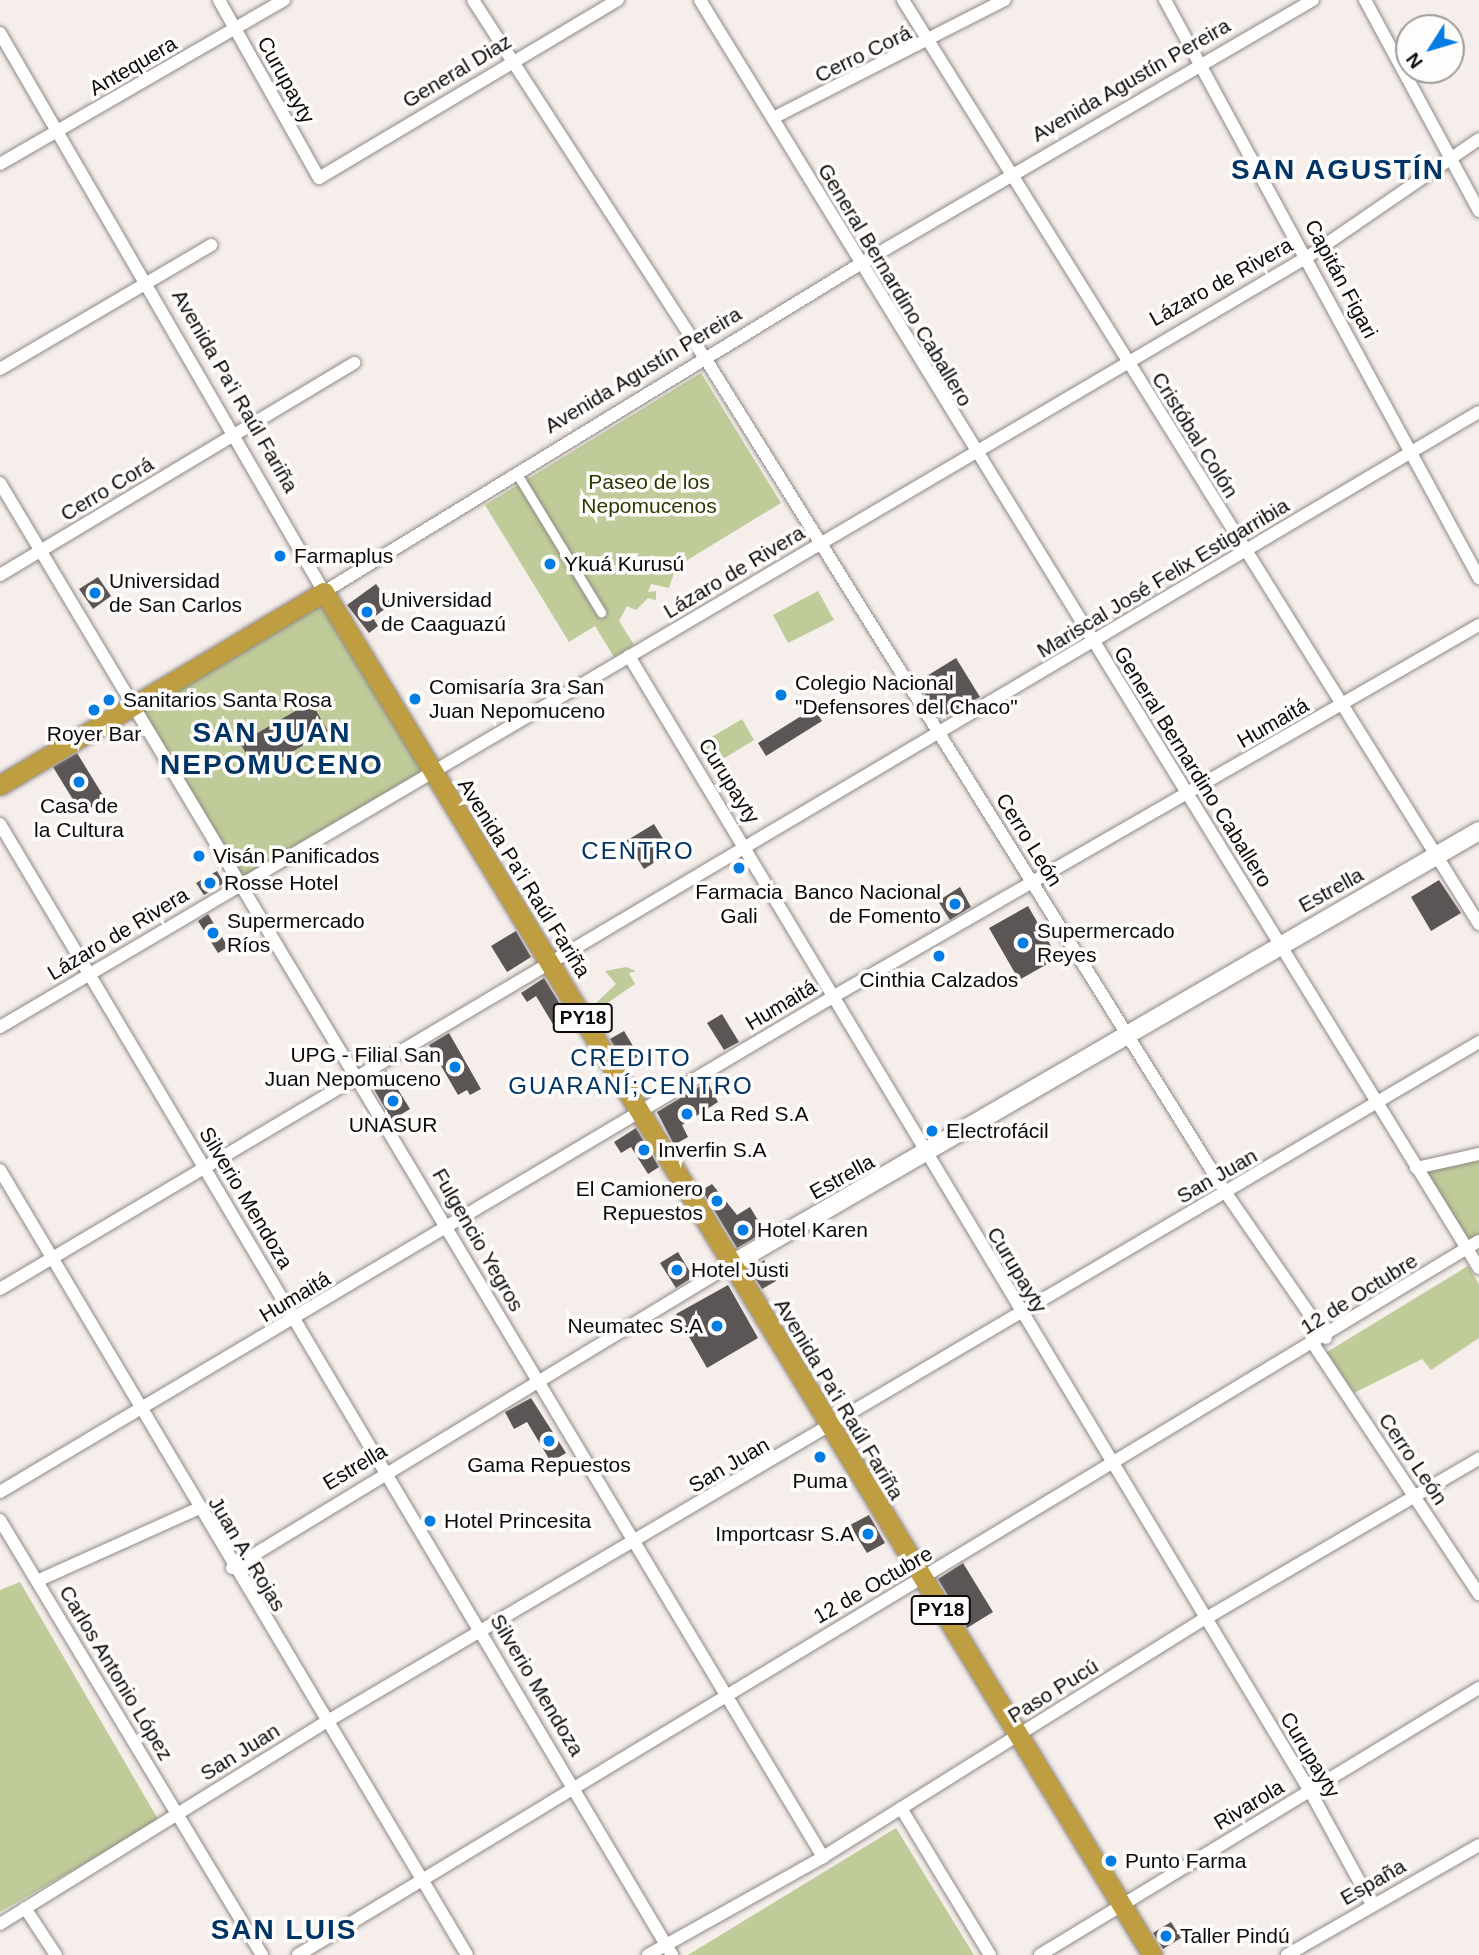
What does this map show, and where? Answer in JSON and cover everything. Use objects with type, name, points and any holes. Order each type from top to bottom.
[{"type":"highway","name":"Avenida Agustín Pereira","points":[[0,785],[324,592]]},
{"type":"highway","name":"Avenida Pa'i Raúl Fariña","points":[[324,592],[640,1111],[829,1429],[1152,1955]]},
{"type":"main road","name":"Estrella","points":[[732,1264],[927,1156],[1126,1035],[1479,831]]},
{"type":"street","name":"Curupayty","points":[[219,0],[318,178]]},
{"type":"street","name":"Antequera","points":[[0,164],[284,0]]},
{"type":"street","name":"Cerro León","points":[[473,0],[705,358],[818,545],[1034,883],[1226,1193],[1326,1338]]},
{"type":"street","name":"General Diaz","points":[[318,178],[512,59],[618,0]]},
{"type":"street","name":"General Bernardino Caballero","points":[[700,0],[972,449],[1282,944],[1479,1268]]},
{"type":"street","name":"Cristóbal Colón","points":[[903,0],[1010,177],[1479,924]]},
{"type":"street","name":"Cerro Corá","points":[[773,118],[930,43],[1005,0]]},
{"type":"street","name":"Capitán Figari","points":[[1165,0],[1308,256],[1409,453],[1479,578]]},
{"type":"street","name":"Avenida Agustín Pereira","points":[[324,592],[860,264],[1313,0]]},
{"type":"street","points":[[1365,0],[1479,211]]},
{"type":"street","name":"Avenida Pa'i Raúl Fariña","points":[[0,33],[324,592]]},
{"type":"street","name":"Lázaro de Rivera","points":[[0,1027],[818,545],[1125,358],[1308,256],[1479,139]]},
{"type":"street","points":[[0,369],[211,245]]},
{"type":"street","name":"Cerro Corá","points":[[0,575],[354,363]]},
{"type":"street","name":"Mariscal José Felix Estigarribia","points":[[0,1289],[206,1169],[548,961],[1094,644],[1245,550],[1479,412]]},
{"type":"street","points":[[517,474],[601,612]]},
{"type":"street","name":"Fulgencio Yegros","points":[[0,483],[359,1076],[823,1857]]},
{"type":"street","name":"Humaitá","points":[[0,1492],[296,1319],[836,995],[1479,625]]},
{"type":"street","name":"Curupayty","points":[[629,656],[836,995],[927,1156],[1203,1620],[1310,1791],[1371,1903]]},
{"type":"street","name":"Silverio Mendoza","points":[[0,824],[87,974],[576,1785],[669,1950]]},
{"type":"street","name":"San Juan","points":[[0,1924],[326,1721],[829,1429],[1019,1312],[1226,1193],[1479,1042]]},
{"type":"street","points":[[1416,1168],[1479,1154]]},
{"type":"street","name":"Juan A. Rojas","points":[[0,1170],[232,1568],[467,1955]]},
{"type":"street","name":"12 de Octubre","points":[[298,1955],[421,1877],[1326,1338],[1479,1241]]},
{"type":"street","name":"Estrella","points":[[232,1568],[388,1473],[541,1385],[732,1264]]},
{"type":"street","name":"Cerro León","points":[[1314,1345],[1479,1594]]},
{"type":"street","name":"Paso Pucú","points":[[648,1955],[669,1950],[1203,1620],[1479,1460]]},
{"type":"street","points":[[37,1581],[197,1509]]},
{"type":"street","name":"Carlos Antonio López","points":[[0,1520],[262,1955]]},
{"type":"street","name":"Rivarola","points":[[1040,1955],[1479,1688]]},
{"type":"street","points":[[901,1808],[990,1955]]},
{"type":"street","name":"España","points":[[1287,1955],[1371,1903],[1479,1845]]},
{"type":"street","points":[[25,1908],[55,1955]]},
{"type":"green space","name":"Paseo de los Nepomucenos","points":[[701,373],[781,503],[676,567],[669,588],[651,584],[648,592],[656,591],[656,600],[648,598],[636,610],[627,606],[619,621],[634,645],[614,657],[595,626],[569,642],[485,505]]},
{"type":"green space","points":[[818,591],[834,620],[788,643],[773,615]]},
{"type":"green space","points":[[323,595],[431,772],[242,880],[138,705]]},
{"type":"green space","points":[[742,719],[754,740],[713,765],[700,744]]},
{"type":"green space","points":[[626,967],[636,971],[629,973],[635,984],[597,1010],[594,1005],[616,984],[605,971]]},
{"type":"green space","points":[[1479,1154],[1479,1241],[1467,1249],[1416,1168]]},
{"type":"green space","points":[[1468,1266],[1479,1284],[1479,1338],[1431,1370],[1422,1359],[1354,1393],[1327,1352]]},
{"type":"green space","points":[[20,1582],[159,1821],[0,1912],[0,1590]]},
{"type":"green space","points":[[896,1828],[974,1955],[688,1955]]},
{"type":"building","name":"Universidad de San Carlos","points":[[98,577],[111,596],[93,609],[79,589]]},
{"type":"building","name":"Universidad de Caaguazú","points":[[376,584],[391,604],[373,618],[378,626],[369,633],[347,605]]},
{"type":"building","points":[[956,658],[980,697],[940,718],[917,682]]},
{"type":"building","points":[[311,702],[328,731],[257,772],[240,743]]},
{"type":"building","name":"Colegio Nacional \"Defensores del Chaco\"","points":[[814,708],[822,721],[766,756],[758,743]]},
{"type":"building","name":"Casa de la Cultura","points":[[77,753],[107,802],[83,816],[53,767]]},
{"type":"building","points":[[654,824],[671,852],[644,869],[626,841]]},
{"type":"building","name":"Rosse Hotel","points":[[217,871],[224,883],[204,895],[196,883]]},
{"type":"building","points":[[1439,880],[1461,913],[1431,931],[1411,897]]},
{"type":"building","name":"Banco Nacional de Fomento","points":[[960,887],[971,907],[950,920],[938,901]]},
{"type":"building","name":"Supermercado Reyes","points":[[1028,906],[1058,958],[1019,980],[989,928]]},
{"type":"building","name":"Supermercado Ríos","points":[[208,914],[228,947],[218,953],[198,921]]},
{"type":"building","points":[[516,931],[531,957],[507,972],[491,946]]},
{"type":"building","points":[[544,978],[568,1017],[554,1026],[536,996],[527,1002],[521,993]]},
{"type":"building","points":[[722,1014],[739,1042],[724,1050],[707,1023]]},
{"type":"building","points":[[624,1031],[639,1056],[625,1064],[610,1039]]},
{"type":"building","name":"UPG - Filial San Juan Nepomuceno","points":[[449,1033],[481,1089],[470,1095],[467,1090],[458,1095],[429,1045]]},
{"type":"building","name":"UNASUR","points":[[386,1070],[410,1109],[392,1120],[371,1084]]},
{"type":"building","name":"La Red S.A","points":[[707,1082],[718,1102],[682,1125],[688,1137],[674,1145],[657,1112]]},
{"type":"building","name":"Inverfin S.A","points":[[636,1128],[659,1167],[648,1174],[631,1147],[621,1153],[614,1142]]},
{"type":"building","name":"Hotel Karen","points":[[712,1184],[737,1215],[750,1207],[765,1232],[737,1248],[702,1190]]},
{"type":"building","name":"Hotel Justi","points":[[678,1252],[693,1277],[676,1288],[660,1263]]},
{"type":"building","points":[[764,1260],[776,1281],[762,1289],[750,1270]]},
{"type":"building","name":"Neumatec S.A","points":[[728,1285],[758,1338],[707,1368],[676,1314]]},
{"type":"building","name":"Gama Repuestos","points":[[531,1398],[566,1453],[551,1462],[527,1422],[514,1429],[505,1412]]},
{"type":"building","name":"Importcasr S.A","points":[[869,1515],[885,1543],[867,1553],[850,1525]]},
{"type":"building","points":[[963,1563],[993,1612],[967,1628],[938,1579]]},
{"type":"building","name":"Taller Pindú","points":[[1171,1922],[1181,1938],[1163,1949],[1153,1933]]},
{"type":"place","name":"Farmaplus","points":[[280,556]]},
{"type":"place","name":"Ykuá Kurusú","points":[[550,564]]},
{"type":"place","name":"Universidad de San Carlos","points":[[95,593]]},
{"type":"place","name":"Universidad de Caaguazú","points":[[367,612]]},
{"type":"place","name":"Colegio Nacional \"Defensores del Chaco\"","points":[[781,695]]},
{"type":"place","name":"Comisaría 3ra San Juan Nepomuceno","points":[[415,699]]},
{"type":"place","name":"Sanitarios Santa Rosa","points":[[109,700]]},
{"type":"place","name":"Royer Bar","points":[[94,710]]},
{"type":"place","name":"Casa de la Cultura","points":[[79,782]]},
{"type":"place","name":"Visán Panificados","points":[[199,856]]},
{"type":"place","name":"Farmacia Gali","points":[[739,868]]},
{"type":"place","name":"Rosse Hotel","points":[[210,883]]},
{"type":"place","name":"Banco Nacional de Fomento","points":[[955,904]]},
{"type":"place","name":"Supermercado Ríos","points":[[213,933]]},
{"type":"place","name":"Supermercado Reyes","points":[[1023,943]]},
{"type":"place","name":"Cinthia Calzados","points":[[939,956]]},
{"type":"place","name":"UPG - Filial San Juan Nepomuceno","points":[[455,1067]]},
{"type":"place","name":"UNASUR","points":[[393,1101]]},
{"type":"place","name":"La Red S.A","points":[[687,1114]]},
{"type":"place","name":"Electrofácil","points":[[932,1131]]},
{"type":"place","name":"Inverfin S.A","points":[[644,1150]]},
{"type":"place","name":"El Camionero Repuestos","points":[[717,1201]]},
{"type":"place","name":"Hotel Karen","points":[[743,1230]]},
{"type":"place","name":"Hotel Justi","points":[[677,1270]]},
{"type":"place","name":"Neumatec S.A","points":[[717,1326]]},
{"type":"place","name":"Gama Repuestos","points":[[549,1441]]},
{"type":"place","name":"Puma","points":[[820,1457]]},
{"type":"place","name":"Hotel Princesita","points":[[430,1521]]},
{"type":"place","name":"Importcasr S.A","points":[[868,1534]]},
{"type":"place","name":"Punto Farma","points":[[1111,1861]]},
{"type":"place","name":"Taller Pindú","points":[[1166,1936]]},
{"type":"district","name":"SAN AGUSTÍN","points":[[1338,170]]},
{"type":"district","name":"SAN JUAN NEPOMUCENO","points":[[272,749]]},
{"type":"district","name":"CENTRO","points":[[638,851]]},
{"type":"district","name":"CREDITO GUARANÍ;CENTRO","points":[[631,1072]]},
{"type":"district","name":"SAN LUIS","points":[[284,1930]]}]
